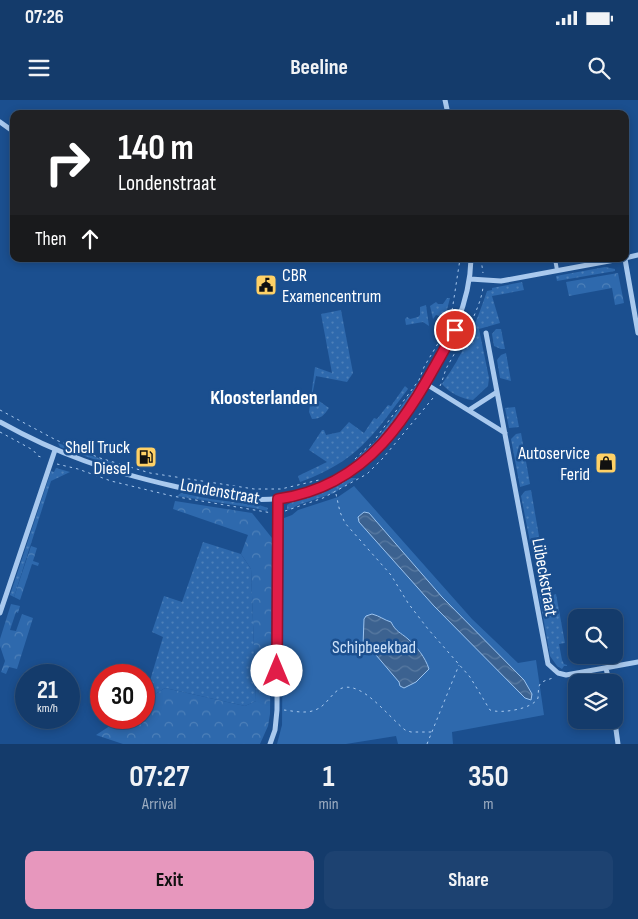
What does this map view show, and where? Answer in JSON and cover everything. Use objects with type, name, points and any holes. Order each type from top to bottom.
[{"type":"street","points":[[471,262],[470,279],[455,330],[426,384],[505,433]]},
{"type":"street","points":[[470,279],[501,281],[603,262]]},
{"type":"street","points":[[626,262],[638,333]]},
{"type":"street","name":"Lübeckstraat","points":[[486,332],[546,656],[553,670],[566,675]]},
{"type":"street","name":"Londenstraat","points":[[0,422],[54,450],[98,467],[188,490],[251,500],[278,499],[298,496],[325,486],[364,462],[376,452],[426,384]]},
{"type":"street","points":[[469,410],[497,392]]},
{"type":"street","points":[[0,613],[54,450]]},
{"type":"street","points":[[270,744],[275,730],[276,710],[278,499]]},
{"type":"street","points":[[566,675],[638,662]]},
{"type":"street","points":[[606,668],[607,674]]},
{"type":"street","points":[[616,729],[618,744]]},
{"type":"lane","points":[[556,262],[557,270]]},
{"type":"path","points":[[353,460],[374,440],[406,398],[440,340],[452,311],[460,262]]},
{"type":"path","name":"Londenstraat","points":[[0,432],[33,450],[38,456],[111,481],[172,496],[267,514],[287,511],[336,492],[367,474],[383,458],[438,390],[479,303],[483,280],[482,262]]},
{"type":"path","name":"Londenstraat","points":[[0,410],[56,440],[100,458],[150,473],[254,489],[281,489],[321,480]]},
{"type":"path","points":[[336,492],[340,512],[345,523],[391,575],[408,603],[428,629],[470,677],[490,710],[494,712],[509,711],[533,705],[538,698],[540,683],[566,675]]},
{"type":"path","points":[[427,744],[460,664]]},
{"type":"path","points":[[276,710],[314,711],[335,692],[350,688],[367,696],[405,730],[411,732],[432,732]]},
{"type":"green space","points":[[605,267],[615,269],[615,271],[557,281],[556,276]]},
{"type":"green space","points":[[618,273],[624,303],[615,305],[612,288],[569,296],[566,282]]},
{"type":"green space","points":[[522,282],[524,290],[492,296],[500,323],[479,329],[489,378],[488,386],[473,400],[452,393],[442,384],[468,339],[487,291],[492,290],[492,288]]},
{"type":"green space","points":[[447,298],[450,298],[439,334],[437,333],[441,326],[439,316],[436,315],[433,319],[430,306],[436,302],[443,304]]},
{"type":"green space","points":[[426,305],[429,326],[423,322],[406,325],[405,319],[407,317],[410,319],[418,317],[420,315],[420,307]]},
{"type":"green space","points":[[341,310],[353,373],[347,382],[316,376],[312,396],[329,408],[322,416],[312,419],[309,412],[315,367],[332,373],[321,314]]},
{"type":"green space","points":[[496,329],[501,329],[505,349],[494,346],[492,334]]},
{"type":"green space","points":[[506,353],[511,381],[500,378],[497,360]]},
{"type":"green space","points":[[405,386],[408,389],[363,445],[336,465],[300,482],[298,476],[327,462],[309,450],[322,430],[324,430],[326,435],[340,432],[349,422],[364,433],[374,418],[377,419],[388,405],[391,406]]},
{"type":"green space","points":[[416,386],[419,388],[398,418],[357,464],[354,461],[376,441]]},
{"type":"green space","points":[[515,407],[519,427],[509,428],[505,408]]},
{"type":"green space","points":[[521,433],[530,484],[520,487],[511,439],[516,434]]},
{"type":"green space","points":[[58,443],[120,465],[118,468],[60,447]]},
{"type":"green space","points":[[56,468],[70,472],[51,481],[14,597],[10,595],[51,471],[54,472]]},
{"type":"green space","points":[[351,478],[357,478],[334,493],[289,510],[287,509],[287,505],[292,502],[328,491]]},
{"type":"green space","name":"Schipbeekbad","points":[[354,486],[472,619],[518,663],[536,660],[544,715],[452,732],[453,744],[398,744],[396,736],[346,744],[277,744],[282,725],[284,518],[298,510],[338,497]]},
{"type":"green space","points":[[531,490],[540,542],[532,543],[530,542],[521,496],[525,491]]},
{"type":"green space","points":[[181,493],[268,508],[267,511],[177,496]]},
{"type":"green space","points":[[175,501],[252,513],[272,538],[270,714],[268,726],[260,744],[123,744],[96,735],[105,729],[155,729],[155,694],[165,688],[245,706],[256,701],[251,569],[241,554],[248,535],[173,509]]},
{"type":"green space","points":[[203,542],[241,554],[251,569],[256,701],[245,706],[165,688],[155,694],[155,664],[163,637],[152,632],[164,596],[182,602]]},
{"type":"green space","points":[[31,546],[37,548],[33,561],[39,563],[38,566],[32,564],[20,600],[14,597]]},
{"type":"green space","points":[[549,589],[550,596],[556,594],[565,643],[559,644],[562,660],[567,665],[562,669],[557,666],[550,656],[539,594],[541,590]]},
{"type":"green space","points":[[11,604],[20,606],[10,630],[16,631],[22,614],[33,618],[19,664],[15,664],[15,668],[9,667],[6,674],[1,672],[5,661],[0,646],[0,639]]},
{"type":"water","points":[[364,512],[369,513],[442,597],[524,680],[532,694],[531,700],[525,698],[434,606],[359,522],[358,517]]},
{"type":"water","points":[[372,614],[391,622],[396,630],[411,642],[423,656],[429,669],[416,682],[404,688],[400,686],[399,682],[376,655],[363,646],[364,619]]},
{"type":"place","name":"CBR Examencentrum","points":[[266,285]]},
{"type":"place","name":"Shell Truck Diesel","points":[[146,457]]},
{"type":"place","name":"Autoservice Ferid","points":[[606,463]]},
{"type":"district","name":"Kloosterlanden","points":[[264,397]]},
{"type":"route","points":[[277,671],[278,499],[298,496],[325,486],[350,472],[376,452],[426,384],[455,330]]}]
